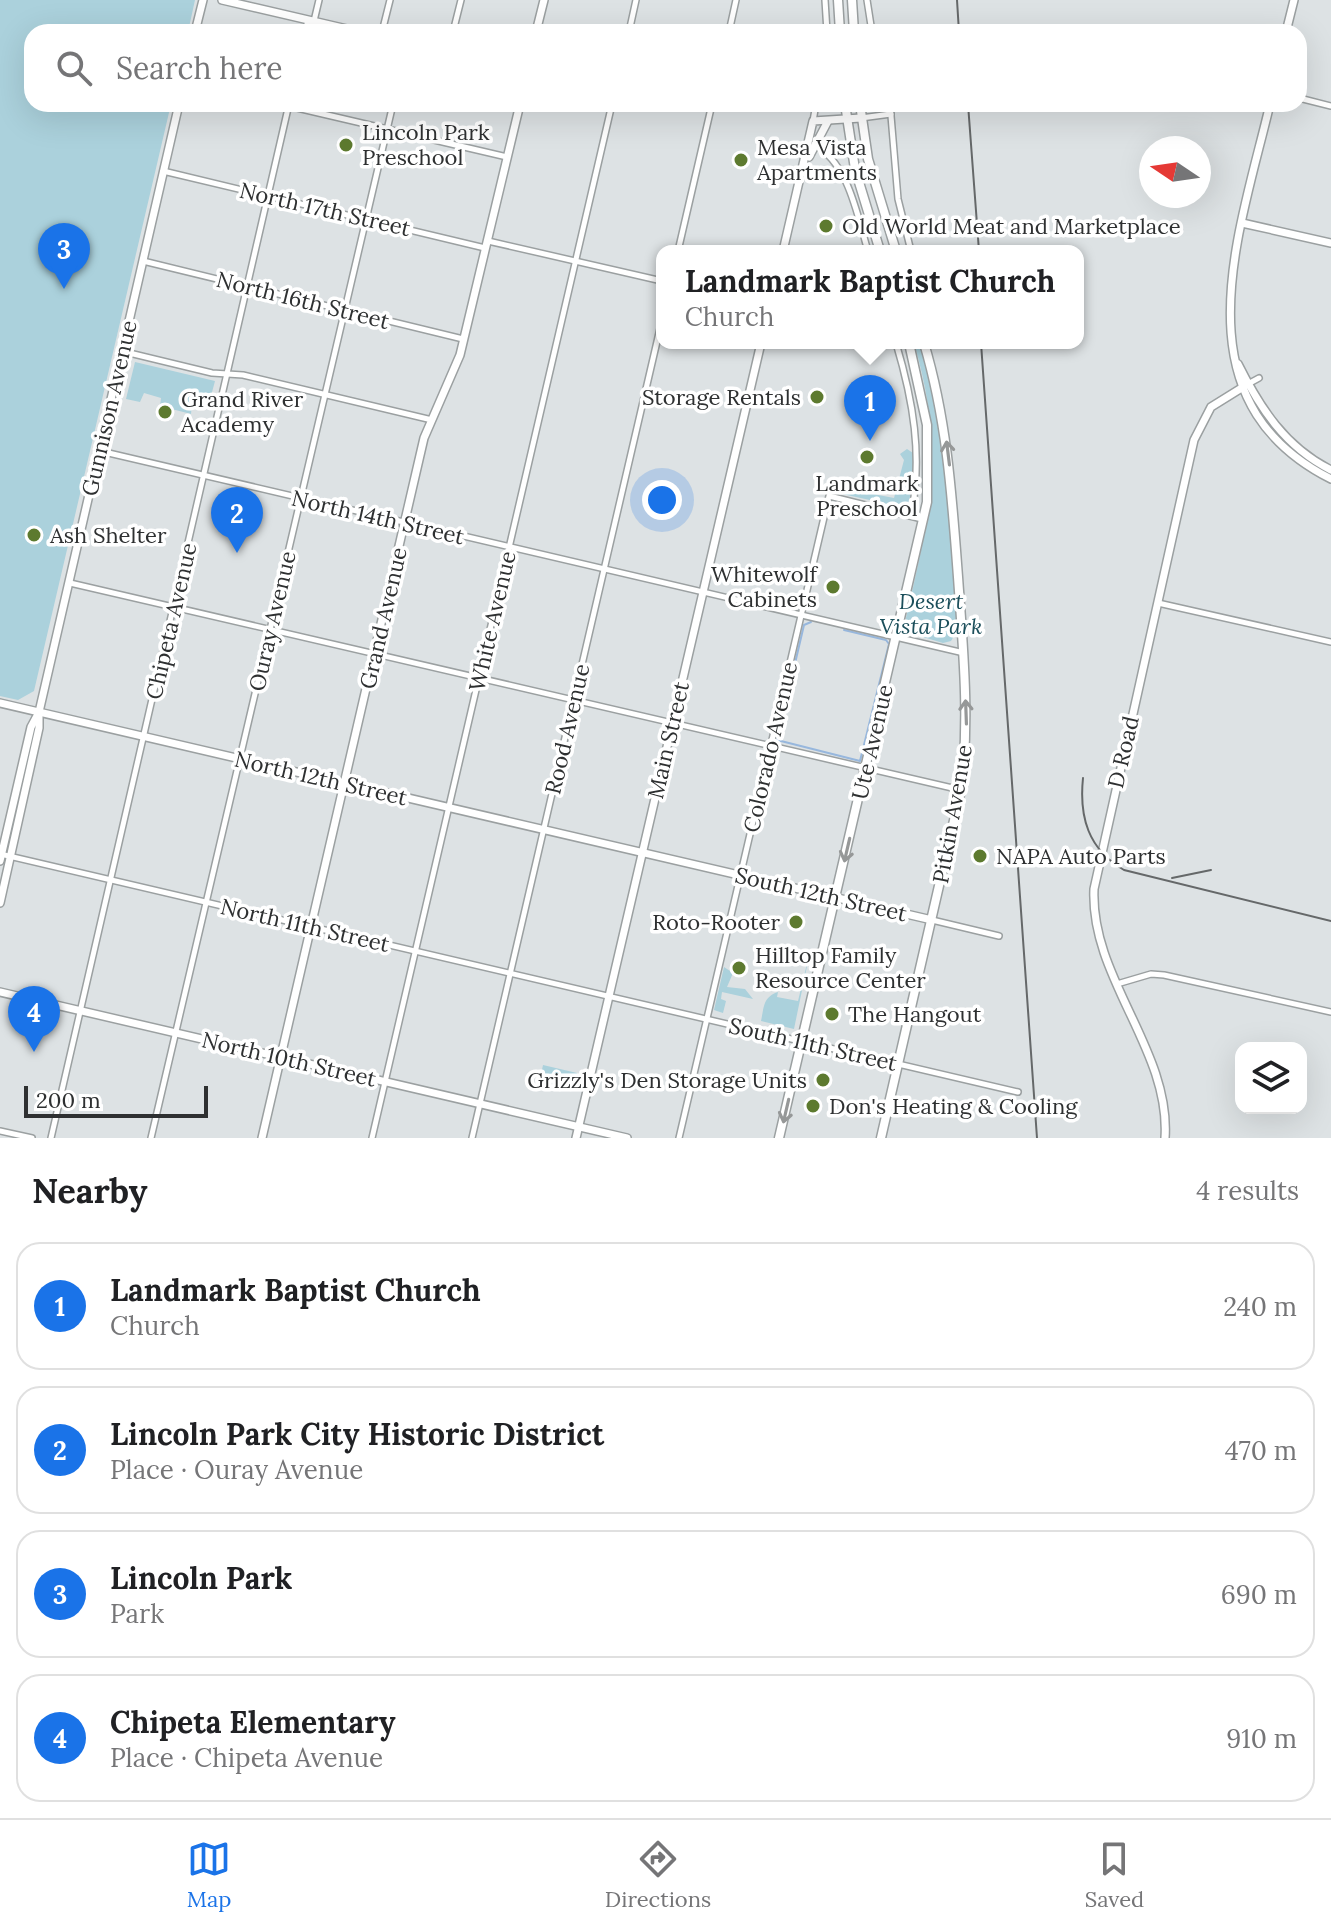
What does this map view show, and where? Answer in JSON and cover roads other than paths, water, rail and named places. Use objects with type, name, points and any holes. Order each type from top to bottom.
[{"type":"main road","points":[[838,0],[840,24]]},
{"type":"main road","points":[[852,0],[854,24]]},
{"type":"main road","points":[[846,112],[855,169],[878,245]]},
{"type":"main road","points":[[861,112],[868,159],[894,245]]},
{"type":"main road","name":"Ute Avenue","points":[[779,1138],[923,519],[929,446],[924,404],[910,349]]},
{"type":"main road","name":"Pitkin Avenue","points":[[881,1138],[961,790],[966,739],[964,653],[948,448],[925,349]]},
{"type":"street","points":[[197,24],[203,0]]},
{"type":"street","points":[[222,0],[324,24]]},
{"type":"street","points":[[309,24],[319,0]]},
{"type":"street","points":[[384,24],[390,0]]},
{"type":"street","points":[[455,24],[461,0]]},
{"type":"street","points":[[538,24],[544,0]]},
{"type":"street","points":[[631,24],[636,0]]},
{"type":"street","points":[[731,24],[736,0]]},
{"type":"street","points":[[825,0],[826,24]]},
{"type":"street","points":[[867,0],[871,24]]},
{"type":"street","points":[[1288,24],[1294,0]]},
{"type":"street","points":[[1307,100],[1331,106]]},
{"type":"street","name":"Gunnison Avenue","points":[[0,903],[3,857],[39,728],[39,712],[177,112]]},
{"type":"street","name":"Chipeta Avenue","points":[[51,1138],[287,112]]},
{"type":"street","points":[[318,112],[507,157]]},
{"type":"street","name":"Ouray Avenue","points":[[151,1138],[391,112]]},
{"type":"street","name":"Grand Avenue","points":[[262,1138],[405,523],[432,420],[447,391],[464,339],[518,112]]},
{"type":"street","name":"White Avenue","points":[[372,1138],[610,112]]},
{"type":"street","points":[[679,245],[710,112]]},
{"type":"street","points":[[784,245],[815,112]]},
{"type":"street","points":[[1250,404],[1234,355],[1228,294],[1268,112]]},
{"type":"street","points":[[813,121],[891,114],[898,199],[910,245]]},
{"type":"street","points":[[795,199],[813,143],[828,121]]},
{"type":"street","points":[[813,143],[826,152],[843,177],[866,245]]},
{"type":"street","name":"North 17th Street","points":[[163,171],[366,219],[656,280]]},
{"type":"street","points":[[1242,223],[1331,243]]},
{"type":"street","name":"North 16th Street","points":[[142,260],[464,339]]},
{"type":"street","name":"Rood Avenue","points":[[472,1138],[656,346]]},
{"type":"street","name":"Main Street","points":[[576,1138],[760,349]]},
{"type":"street","points":[[898,349],[916,423],[917,469],[911,516],[923,519]]},
{"type":"street","points":[[121,351],[326,394],[432,420]]},
{"type":"street","points":[[1245,385],[1259,378]]},
{"type":"street","points":[[1245,385],[1277,429],[1303,452],[1331,470]]},
{"type":"street","name":"D Road","points":[[1165,1138],[1158,1085],[1096,925],[1094,889],[1194,440],[1206,414],[1221,399],[1245,385]]},
{"type":"street","points":[[1221,399],[1237,397],[1250,404],[1290,452],[1331,479]]},
{"type":"street","name":"North 14th Street","points":[[100,451],[964,653]]},
{"type":"street","name":"Colorado Avenue","points":[[679,1138],[829,496],[911,516]]},
{"type":"street","points":[[70,583],[961,790]]},
{"type":"street","points":[[1158,603],[1331,642]]},
{"type":"street","name":"North 12th Street","points":[[0,703],[642,854]]},
{"type":"street","name":"South 12th Street","points":[[642,854],[999,936]]},
{"type":"street","name":"North 11th Street","points":[[3,857],[609,996]]},
{"type":"street","points":[[1117,984],[1151,974],[1164,975],[1331,1012]]},
{"type":"street","name":"North 10th Street","points":[[0,992],[627,1138]]},
{"type":"street","name":"South 11th Street","points":[[609,996],[1018,1092]]},
{"type":"street","points":[[0,1131],[32,1138]]},
{"type":"waterway","points":[[811,622],[804,625],[777,740],[860,761],[889,644],[886,640],[844,630]]},
{"type":"railway","points":[[957,0],[958,24]]},
{"type":"railway","points":[[969,112],[979,245]]},
{"type":"railway","points":[[981,349],[1037,1138]]},
{"type":"railway","points":[[1083,778],[1083,806],[1088,831],[1102,852],[1124,870],[1331,921]]},
{"type":"railway","points":[[1172,878],[1211,870]]},
{"type":"place","name":"Lincoln Park Preschool","points":[[346,145]]},
{"type":"place","name":"Mesa Vista Apartments","points":[[741,160]]},
{"type":"place","name":"Old World Meat and Marketplace","points":[[826,226]]},
{"type":"place","name":"Lincoln Park","points":[[64,289]]},
{"type":"place","name":"Storage Rentals","points":[[817,397]]},
{"type":"place","name":"Grand River Academy","points":[[165,412]]},
{"type":"place","name":"Landmark Baptist Church","points":[[870,441]]},
{"type":"place","name":"Landmark Preschool","points":[[867,457]]},
{"type":"place","name":"Ash Shelter","points":[[34,535]]},
{"type":"place","name":"Lincoln Park City Historic District","points":[[237,553]]},
{"type":"place","name":"Whitewolf Cabinets","points":[[833,587]]},
{"type":"place","name":"NAPA Auto Parts","points":[[980,856]]},
{"type":"place","name":"Roto-Rooter","points":[[796,922]]},
{"type":"place","name":"Hilltop Family Resource Center","points":[[739,968]]},
{"type":"place","name":"The Hangout","points":[[832,1014]]},
{"type":"place","name":"Chipeta Elementary","points":[[34,1052]]},
{"type":"place","name":"Grizzly's Den Storage Units","points":[[823,1080]]},
{"type":"place","name":"Don's Heating & Cooling","points":[[813,1106]]},
{"type":"park label","name":"Desert Vista Park","points":[[931,614]]}]
